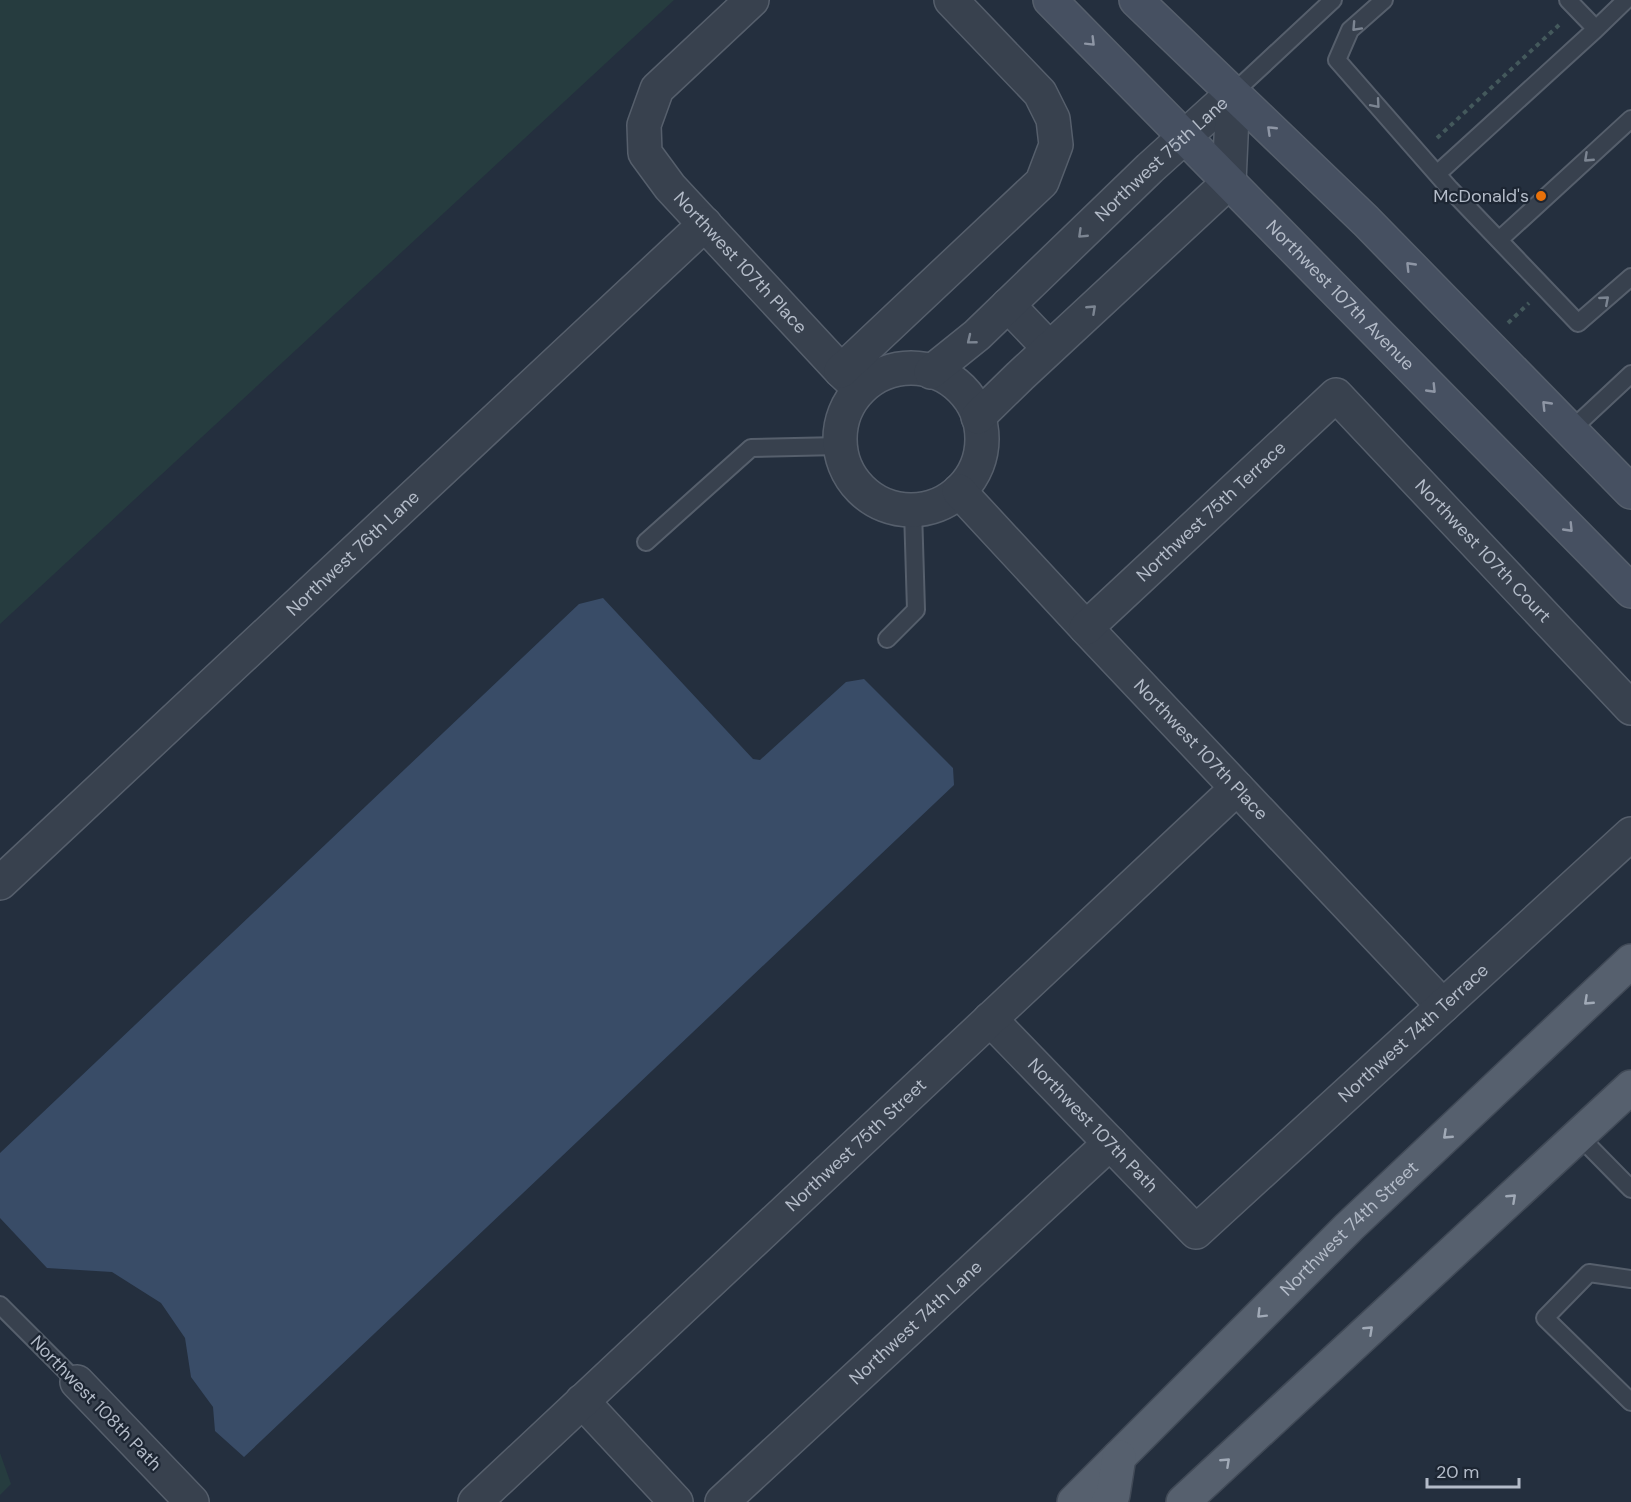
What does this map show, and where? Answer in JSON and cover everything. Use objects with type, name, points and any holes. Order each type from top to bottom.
[{"type":"main road","name":"Northwest 107th Avenue","points":[[1050,0],[1631,591]]},
{"type":"main road","points":[[1148,7],[1233,93],[1366,221],[1631,492]]},
{"type":"main road","name":"Northwest 74th Street","points":[[1074,1502],[1349,1227],[1631,961]]},
{"type":"main road","points":[[1183,1502],[1631,1088]]},
{"type":"main road","points":[[1108,1502],[1113,1495],[1119,1457]]},
{"type":"street","name":"Northwest 107th Place","points":[[752,0],[657,88],[645,125],[645,153],[670,187],[851,380]]},
{"type":"street","points":[[851,380],[878,376],[898,369],[920,369],[957,385],[970,400],[978,417],[982,437],[979,457],[971,476],[959,491],[929,508],[913,510],[892,508],[872,499],[856,485],[844,467],[839,446],[851,380],[1042,182],[1056,146],[1053,119],[1040,93],[951,0]]},
{"type":"street","name":"Northwest 75th Lane","points":[[931,372],[977,335],[1150,168],[1233,93]]},
{"type":"street","name":"Northwest 75th Lane","points":[[1230,182],[1233,93]]},
{"type":"street","points":[[978,417],[1049,348],[1230,182]]},
{"type":"street","name":"Northwest 76th Lane","points":[[0,883],[705,224]]},
{"type":"street","points":[[1008,305],[1049,348]]},
{"type":"street","name":"Northwest 75th Terrace","points":[[1086,628],[1336,395]]},
{"type":"street","name":"Northwest 107th Court","points":[[1336,395],[1631,708]]},
{"type":"street","name":"Northwest 107th Place","points":[[959,491],[1443,1006]]},
{"type":"street","name":"Northwest 75th Street","points":[[475,1502],[1236,788]]},
{"type":"street","name":"Northwest 74th Terrace","points":[[1196,1232],[1631,834]]},
{"type":"street","name":"Northwest 107th Path","points":[[990,1019],[1196,1232]]},
{"type":"street","name":"Northwest 74th Lane","points":[[722,1502],[1110,1143]]},
{"type":"street","name":"Northwest 108th Path","points":[[77,1382],[192,1502]]},
{"type":"street","points":[[582,1401],[676,1502]]},
{"type":"lane","points":[[1233,93],[1333,0]]},
{"type":"lane","points":[[1384,0],[1350,30],[1337,60],[1437,174],[1578,323],[1631,276]]},
{"type":"lane","points":[[1437,174],[1626,0]]},
{"type":"lane","points":[[1572,4],[1596,29]]},
{"type":"lane","points":[[1499,240],[1631,119]]},
{"type":"lane","points":[[1571,430],[1631,374]]},
{"type":"lane","points":[[646,542],[751,447],[839,446]]},
{"type":"lane","points":[[887,639],[916,610],[913,510]]},
{"type":"lane","points":[[1579,1136],[1631,1189]]},
{"type":"lane","points":[[1631,1279],[1589,1273],[1545,1318],[1631,1402]]},
{"type":"lane","name":"Northwest 108th Path","points":[[0,1305],[77,1382]]},
{"type":"path","points":[[1456,158],[1437,137],[1572,4]]},
{"type":"path","points":[[1503,327],[1545,288]]},
{"type":"green space","points":[[0,0],[674,0],[0,624]]},
{"type":"green space","points":[[0,1453],[11,1484],[0,1495]]},
{"type":"water","points":[[603,598],[753,759],[760,760],[846,682],[864,679],[953,768],[954,785],[244,1457],[215,1431],[213,1407],[191,1377],[185,1338],[161,1303],[112,1272],[47,1268],[0,1218],[0,1153],[579,604]]},
{"type":"place","name":"McDonald's","points":[[1541,196]]}]
